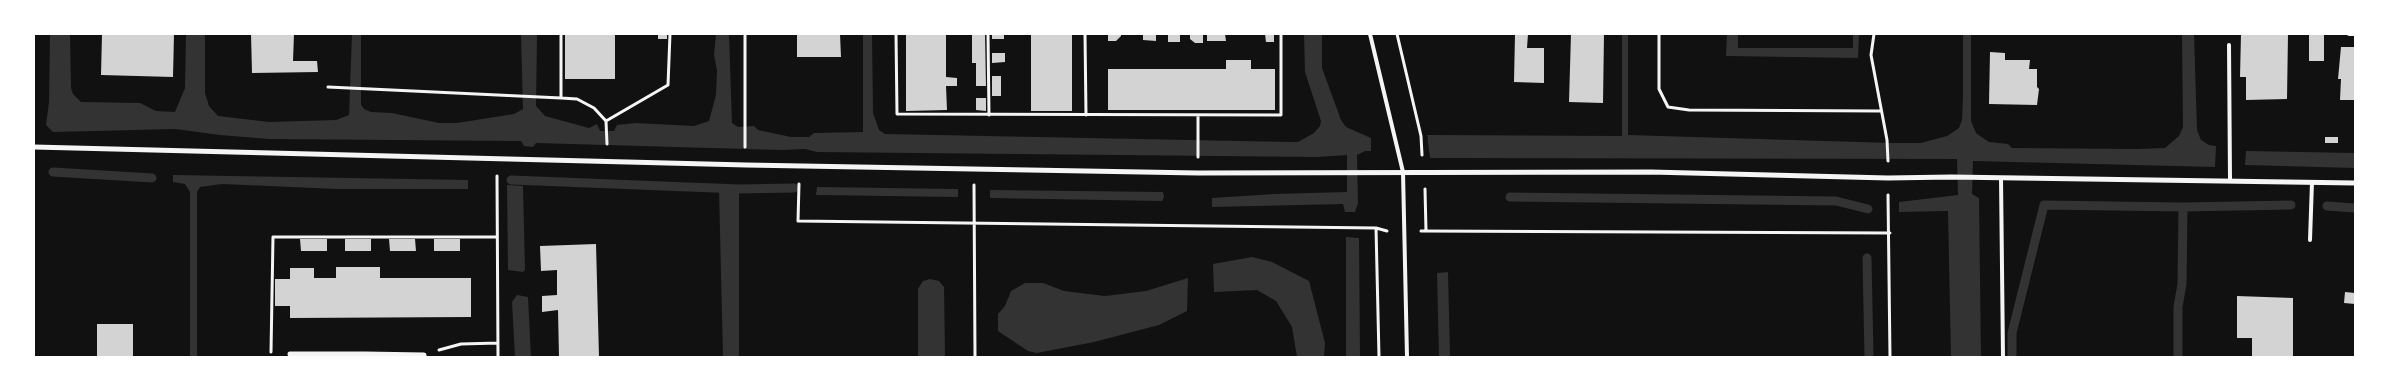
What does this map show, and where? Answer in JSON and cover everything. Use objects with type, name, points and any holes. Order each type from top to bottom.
[{"type":"street","points":[[34,146],[162,151],[974,169],[1362,173],[1424,171],[1651,172],[1888,178],[1950,177],[2355,183]]},
{"type":"street","points":[[290,354],[424,356]]},
{"type":"lane","points":[[1370,34],[1403,172],[1407,357]]},
{"type":"lane","points":[[2349,34],[2355,34]]},
{"type":"lane","points":[[2229,45],[2230,180]]},
{"type":"lane","points":[[2000,178],[2003,357]]},
{"type":"lane","points":[[2310,240],[2312,182]]},
{"type":"path","points":[[561,34],[561,98]]},
{"type":"path","points":[[606,121],[668,85],[670,74],[670,34]]},
{"type":"path","points":[[745,34],[745,153]]},
{"type":"path","points":[[896,34],[897,114],[988,115],[1281,115],[1282,34]]},
{"type":"path","points":[[988,34],[988,115]]},
{"type":"path","points":[[1085,34],[1086,115]]},
{"type":"path","points":[[1397,34],[1421,136],[1422,158]]},
{"type":"path","points":[[1659,34],[1658,88],[1668,107],[1688,110],[1881,111]]},
{"type":"path","points":[[1874,34],[1871,55],[1887,140],[1888,160]]},
{"type":"path","points":[[328,87],[576,99],[594,108],[606,121],[607,145]]},
{"type":"path","points":[[1198,115],[1198,157]]},
{"type":"path","points":[[498,158],[498,357]]},
{"type":"path","points":[[799,166],[798,221],[1376,228],[1379,357]]},
{"type":"path","points":[[974,169],[975,357]]},
{"type":"path","points":[[1424,171],[1426,231]]},
{"type":"path","points":[[1888,178],[1890,357]]},
{"type":"path","points":[[1404,232],[1890,233]]},
{"type":"path","points":[[271,357],[273,237],[497,237]]},
{"type":"path","points":[[424,356],[461,344],[498,343]]},
{"type":"shaded area","points":[[50,34],[70,34],[71,88],[73,94],[81,102],[140,103],[156,111],[175,112],[185,88],[186,34],[205,34],[205,93],[209,106],[218,116],[269,122],[336,120],[349,115],[352,34],[361,34],[361,105],[364,109],[371,112],[392,113],[439,123],[457,123],[514,114],[523,109],[521,34],[537,34],[536,106],[545,116],[589,128],[597,124],[600,131],[614,131],[617,125],[636,123],[694,126],[709,121],[716,95],[717,70],[714,55],[716,34],[729,34],[732,123],[738,127],[754,126],[758,130],[791,137],[809,137],[814,133],[863,132],[863,34],[872,34],[873,113],[879,130],[885,134],[1298,142],[1314,133],[1320,126],[1321,121],[1305,72],[1304,34],[1322,34],[1322,68],[1341,120],[1346,127],[1372,140],[1428,141],[1427,135],[1622,136],[1622,34],[1628,34],[1628,135],[1921,143],[1947,136],[1959,128],[1962,120],[1963,34],[1971,34],[1971,121],[1976,133],[1983,138],[1989,142],[2008,144],[2012,148],[2137,149],[2165,148],[2179,136],[2183,127],[2182,34],[2194,34],[2197,130],[2201,140],[2209,145],[2216,146],[2215,167],[1973,161],[1972,194],[1979,198],[1981,357],[1951,357],[1948,211],[1899,212],[1899,202],[1958,195],[1957,159],[1430,158],[1429,152],[1365,151],[1357,155],[1358,203],[1355,212],[1345,212],[1343,204],[1212,207],[1212,198],[1347,192],[1347,155],[1317,157],[817,152],[805,149],[781,150],[536,143],[533,147],[524,146],[521,141],[268,139],[175,129],[53,132],[46,125],[49,102]]},
{"type":"shaded area","points":[[1727,34],[1738,34],[1738,48],[1853,48],[1853,34],[1859,34],[1858,58],[1726,56]]},
{"type":"shaded area","points":[[2246,151],[2355,153],[2355,168],[2245,165]]},
{"type":"shaded area","points":[[173,175],[468,180],[468,189],[337,189],[222,184],[200,187],[197,192],[197,357],[190,357],[190,192],[185,184],[173,182]]},
{"type":"shaded area","points":[[507,185],[523,186],[525,270],[523,272],[508,270]]},
{"type":"shaded area","points":[[817,187],[958,189],[958,197],[816,195]]},
{"type":"shaded area","points":[[719,189],[739,189],[739,357],[723,357]]},
{"type":"shaded area","points":[[990,190],[1163,192],[1164,197],[1162,201],[990,198]]},
{"type":"shaded area","points":[[1346,237],[1359,238],[1360,357],[1346,357]]},
{"type":"shaded area","points":[[1252,257],[1272,262],[1309,281],[1325,343],[1324,357],[1297,357],[1292,327],[1276,301],[1257,290],[1214,292],[1213,264]]},
{"type":"shaded area","points":[[1448,272],[1450,357],[1439,357],[1437,273]]},
{"type":"shaded area","points":[[1188,278],[1187,311],[1159,325],[1094,342],[1037,353],[1028,351],[998,331],[998,314],[1005,306],[1011,291],[1025,283],[1043,283],[1064,291],[1105,296],[1146,291]]},
{"type":"shaded area","points":[[930,279],[939,281],[944,287],[945,357],[918,357],[918,289],[923,281]]},
{"type":"shaded area","points":[[517,295],[528,297],[531,357],[515,357],[512,302]]},
{"type":"pier","points":[[1425,135],[1427,135],[1430,158],[1427,158],[1427,154],[1371,153],[1371,138],[1425,139]]},
{"type":"building","points":[[102,34],[174,34],[173,77],[101,75]]},
{"type":"building","points":[[251,34],[294,34],[293,61],[317,61],[318,72],[252,73]]},
{"type":"building","points":[[565,34],[615,34],[615,79],[565,79]]},
{"type":"building","points":[[658,34],[667,34],[667,39],[658,39]]},
{"type":"building","points":[[797,34],[840,34],[841,57],[797,57]]},
{"type":"building","points":[[906,34],[946,34],[946,77],[957,78],[957,86],[946,86],[947,110],[906,111]]},
{"type":"building","points":[[972,34],[985,34],[986,86],[976,86],[976,63],[972,63]]},
{"type":"building","points":[[992,34],[1004,34],[1004,39],[992,39]]},
{"type":"building","points":[[1031,34],[1072,34],[1072,111],[1031,111]]},
{"type":"building","points":[[1108,34],[1121,34],[1121,36],[1116,41],[1108,41]]},
{"type":"building","points":[[1143,34],[1156,34],[1156,41],[1143,40]]},
{"type":"building","points":[[1168,34],[1180,34],[1180,42],[1168,42]]},
{"type":"building","points":[[1190,34],[1203,34],[1203,43],[1195,43],[1190,39]]},
{"type":"building","points":[[1207,34],[1225,34],[1226,41],[1207,41]]},
{"type":"building","points":[[1265,34],[1274,34],[1274,42],[1266,42]]},
{"type":"building","points":[[1515,34],[1528,34],[1527,48],[1544,48],[1544,83],[1514,82]]},
{"type":"building","points":[[1571,34],[1604,34],[1603,103],[1569,102]]},
{"type":"building","points":[[2241,34],[2288,34],[2287,99],[2246,100],[2246,77],[2240,77]]},
{"type":"building","points":[[2309,34],[2324,34],[2324,61],[2309,61]]},
{"type":"building","points":[[2341,47],[2355,47],[2355,100],[2340,100],[2341,79],[2338,79]]},
{"type":"building","points":[[1990,52],[2005,53],[2005,60],[2030,60],[2029,69],[2037,69],[2037,87],[2039,89],[2037,105],[1989,104]]},
{"type":"building","points":[[992,53],[1005,53],[1005,62],[992,63]]},
{"type":"building","points":[[1226,60],[1251,60],[1251,69],[1275,69],[1275,110],[1108,110],[1108,69],[1226,69]]},
{"type":"building","points":[[992,76],[1001,76],[1001,96],[992,96]]},
{"type":"building","points":[[976,98],[986,98],[986,111],[976,110]]},
{"type":"building","points":[[2325,137],[2338,137],[2338,143],[2325,143]]},
{"type":"building","points":[[300,239],[327,239],[327,251],[301,251]]},
{"type":"building","points":[[345,239],[371,239],[371,251],[345,251]]},
{"type":"building","points":[[389,239],[415,239],[416,251],[390,251]]},
{"type":"building","points":[[434,239],[460,239],[460,251],[434,251]]},
{"type":"building","points":[[596,244],[599,357],[559,357],[558,310],[542,312],[542,296],[557,295],[557,270],[541,271],[540,246]]},
{"type":"building","points":[[336,267],[380,267],[380,278],[471,278],[471,317],[290,318],[290,306],[275,306],[275,279],[290,279],[290,268],[314,268],[314,278],[336,278]]},
{"type":"building","points":[[2345,292],[2355,293],[2355,304],[2344,303]]},
{"type":"building","points":[[2237,296],[2293,298],[2293,357],[2252,357],[2252,338],[2237,338]]},
{"type":"building","points":[[97,324],[133,324],[133,357],[97,357]]},
{"type":"waterway","points":[[53,172],[152,178]]},
{"type":"waterway","points":[[511,180],[739,189],[794,188]]},
{"type":"waterway","points":[[1510,197],[1836,201],[1868,209]]},
{"type":"waterway","points":[[2012,357],[2012,333],[2044,205],[2183,207],[2182,284],[2178,307],[2178,357]]},
{"type":"waterway","points":[[2183,207],[2291,205]]},
{"type":"waterway","points":[[2327,206],[2355,208]]},
{"type":"waterway","points":[[1867,258],[1869,357]]}]
